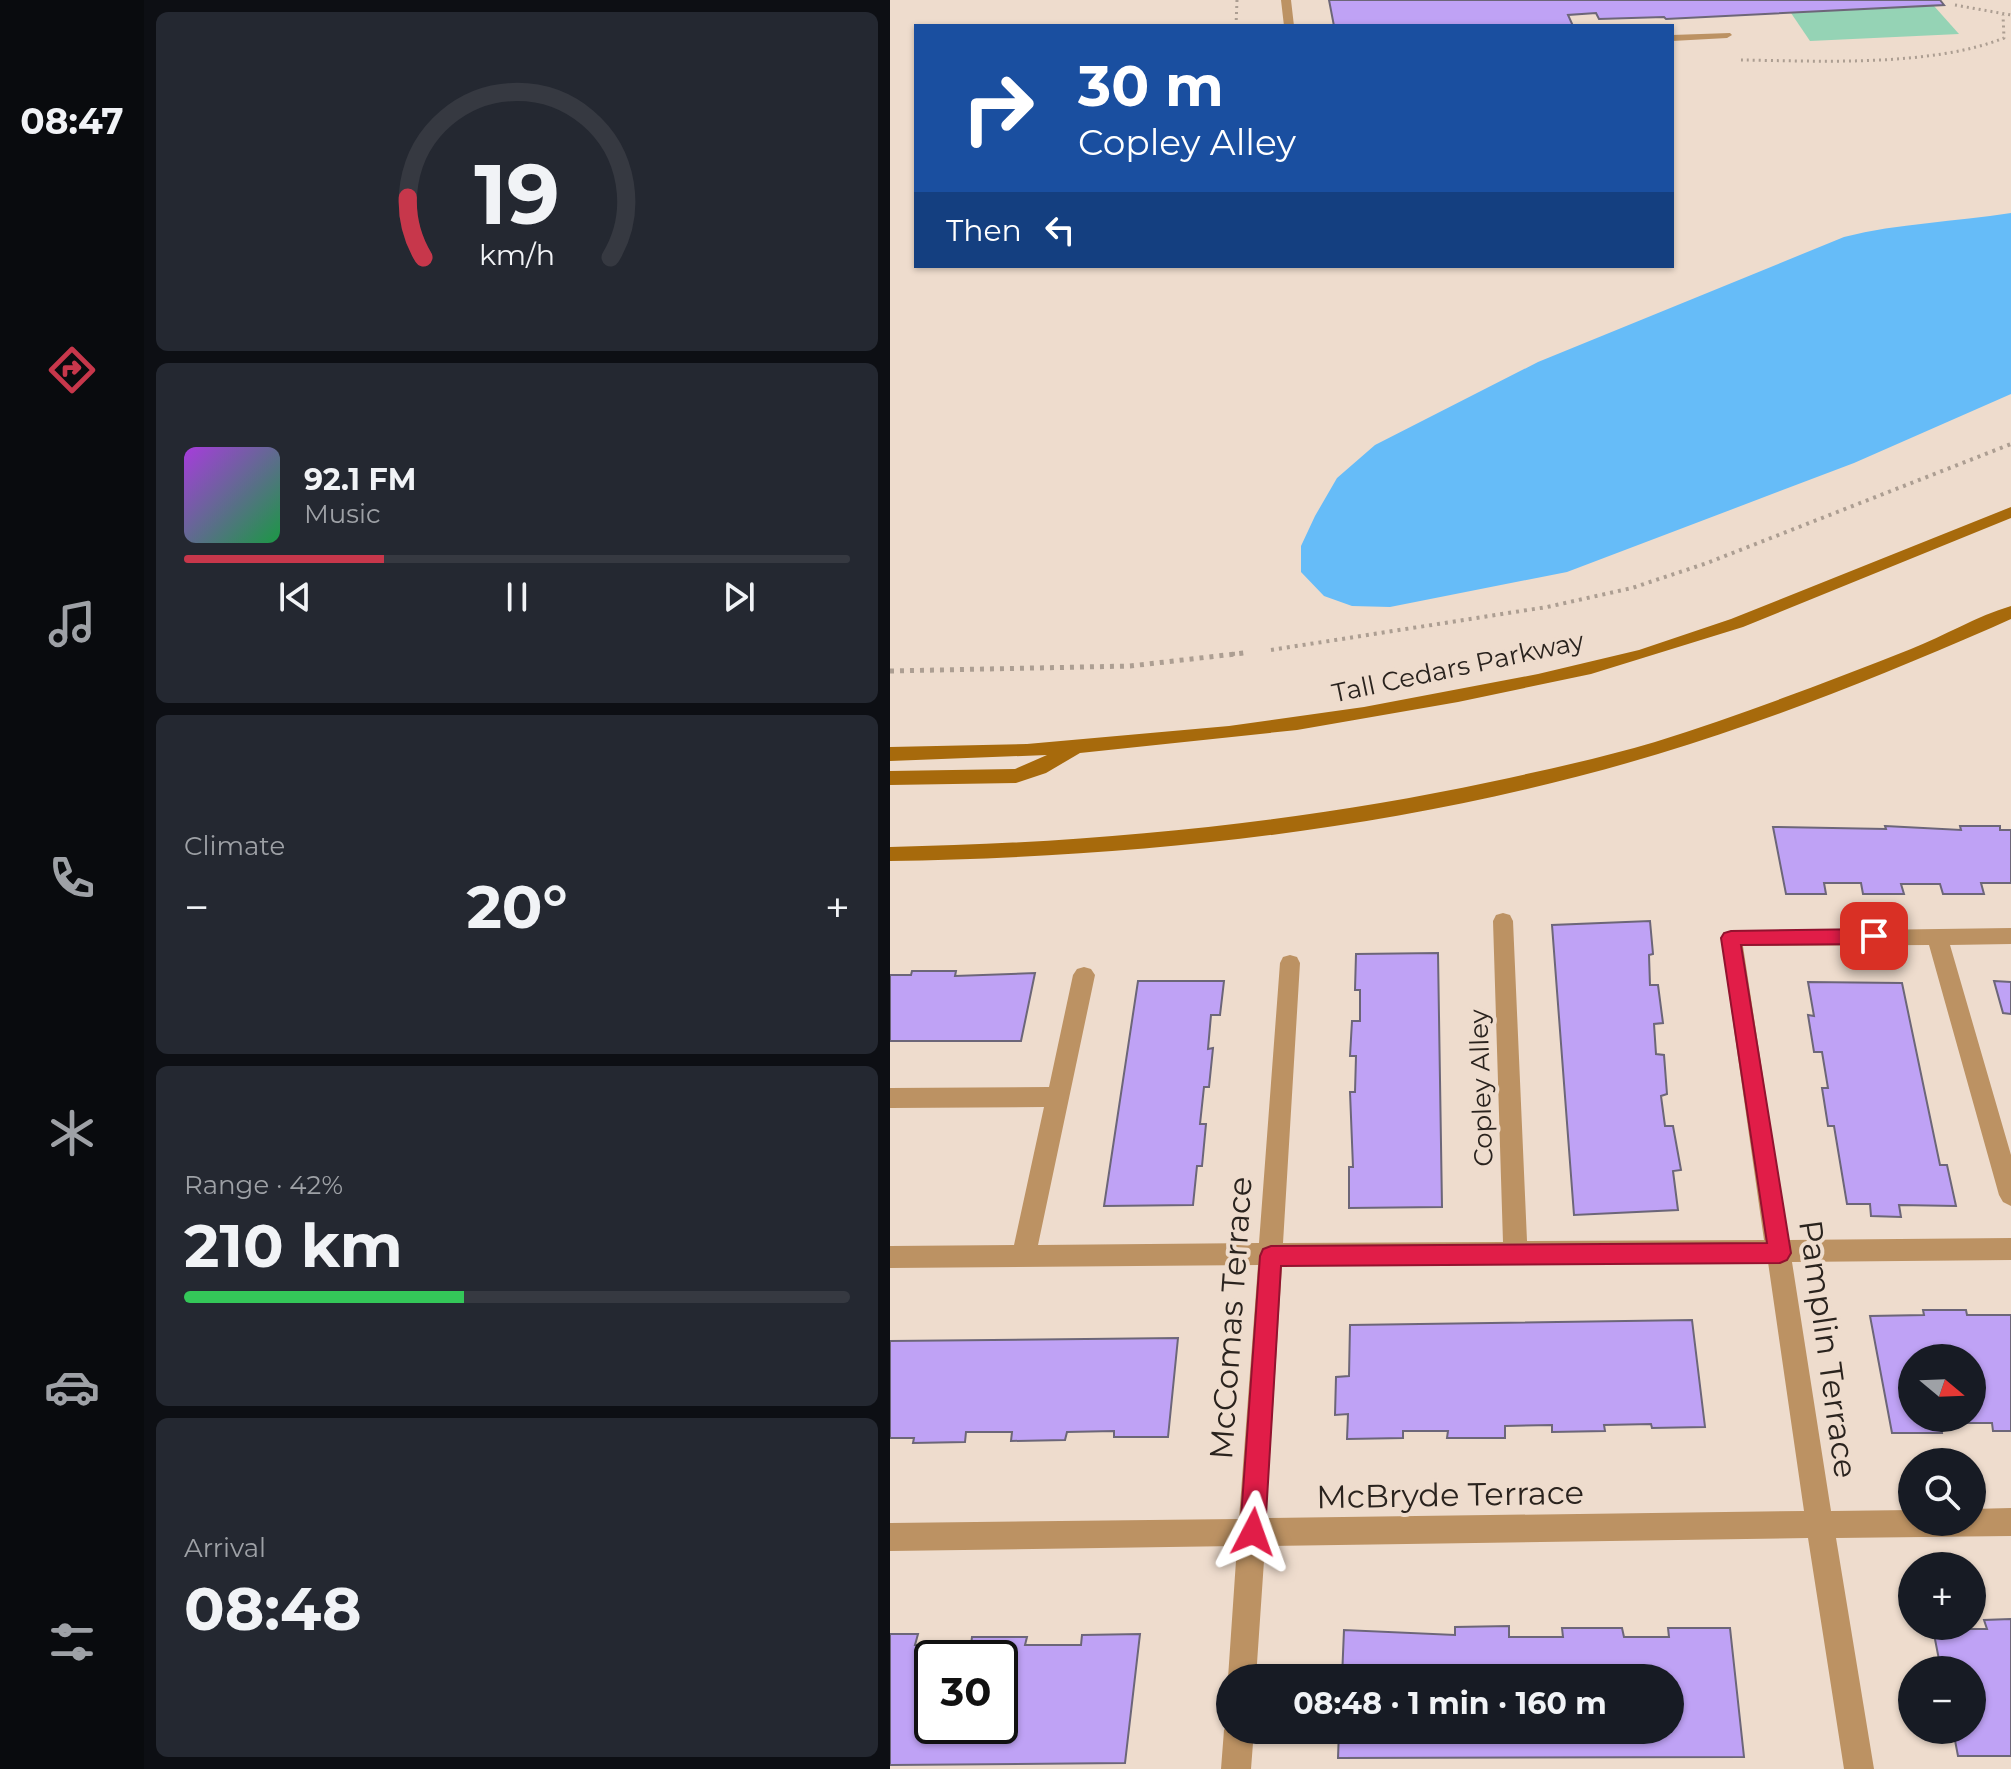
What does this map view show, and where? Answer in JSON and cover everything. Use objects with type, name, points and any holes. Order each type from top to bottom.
[{"type":"main road","name":"Tall Cedars Parkway","points":[[890,754],[1188,740],[1317,723],[1548,677],[1644,654],[1749,618],[2011,512]]},
{"type":"main road","points":[[890,854],[1123,842],[1250,829],[1499,788],[1635,755],[1748,717],[1868,672],[2011,612]]},
{"type":"main road","points":[[890,778],[1016,776],[1039,768],[1076,747]]},
{"type":"street","name":"Copley Alley","points":[[1503,921],[1515,1253]]},
{"type":"street","points":[[2011,936],[1937,935],[2011,1195]]},
{"type":"street","name":"Pamplin Terrace","points":[[1859,1769],[1731,938],[1937,935]]},
{"type":"street","name":"McComas Terrace","points":[[1243,1664],[1290,963]]},
{"type":"street","points":[[1024,1254],[1084,975]]},
{"type":"street","points":[[890,1098],[1058,1097]]},
{"type":"street","points":[[890,1257],[2011,1249]]},
{"type":"street","name":"McBryde Terrace","points":[[890,1537],[2011,1522]]},
{"type":"street","points":[[1236,1769],[1238,1744]]},
{"type":"lane","points":[[1286,0],[1289,24]]},
{"type":"lane","points":[[1674,38],[1727,35]]},
{"type":"path","points":[[1236,24],[1237,0]]},
{"type":"path","points":[[1955,5],[2011,15]]},
{"type":"path","points":[[1732,60],[1816,60],[1978,49],[2004,38],[2003,15]]},
{"type":"path","points":[[1271,650],[1547,607],[1632,588],[1707,563],[2011,444]]},
{"type":"path","points":[[890,671],[1130,666],[1244,653]]},
{"type":"green space","points":[[1934,6],[1959,34],[1810,41],[1791,13]]},
{"type":"water","points":[[2011,213],[2011,394],[1854,463],[1567,572],[1390,607],[1352,606],[1324,596],[1301,572],[1301,546],[1337,478],[1375,445],[1538,362],[1844,237]]},
{"type":"building","points":[[1329,0],[1940,0],[1944,5],[1666,19],[1599,19],[1596,13],[1568,15],[1572,24],[1334,24]]},
{"type":"building","points":[[1885,826],[1961,830],[1960,826],[2000,826],[2000,830],[2011,830],[2011,883],[1981,883],[1984,894],[1943,894],[1940,884],[1901,884],[1904,894],[1863,894],[1861,883],[1824,883],[1826,894],[1786,894],[1773,827],[1886,829]]},
{"type":"building","points":[[1650,921],[1653,954],[1649,955],[1650,985],[1658,985],[1663,1023],[1654,1024],[1656,1054],[1664,1055],[1667,1094],[1661,1096],[1665,1126],[1673,1126],[1681,1170],[1673,1171],[1678,1210],[1574,1215],[1552,925]]},
{"type":"building","points":[[1438,953],[1442,1207],[1349,1208],[1349,1167],[1353,1167],[1350,1092],[1355,1092],[1356,1056],[1350,1056],[1352,1021],[1360,1021],[1360,990],[1355,990],[1356,954]]},
{"type":"building","points":[[912,971],[956,971],[955,976],[1035,973],[1021,1041],[890,1041],[890,975],[911,975]]},
{"type":"building","points":[[1138,981],[1224,981],[1220,1015],[1211,1015],[1208,1049],[1213,1048],[1209,1087],[1204,1087],[1200,1124],[1206,1124],[1202,1166],[1197,1166],[1193,1205],[1104,1206]]},
{"type":"building","points":[[1994,981],[2011,982],[2011,1014],[2003,1013]]},
{"type":"building","points":[[1808,982],[1902,983],[1940,1165],[1947,1165],[1956,1206],[1899,1205],[1901,1217],[1871,1216],[1870,1204],[1847,1204],[1834,1126],[1828,1126],[1822,1088],[1828,1088],[1822,1052],[1814,1052],[1808,1015],[1814,1016]]},
{"type":"building","points":[[1923,1310],[1966,1310],[1967,1315],[2011,1315],[2011,1431],[1993,1431],[1992,1423],[1986,1423],[1986,1344],[1898,1344],[1898,1432],[1942,1433],[1892,1433],[1870,1316],[1924,1315]]},
{"type":"building","points":[[1692,1320],[1705,1427],[1604,1425],[1605,1431],[1552,1432],[1552,1425],[1505,1426],[1505,1438],[1447,1438],[1448,1431],[1403,1431],[1403,1438],[1347,1439],[1348,1414],[1335,1415],[1336,1377],[1349,1376],[1350,1325]]},
{"type":"building","points":[[1178,1338],[1168,1437],[1114,1437],[1114,1431],[1067,1432],[1065,1440],[1011,1441],[1012,1432],[966,1432],[965,1442],[913,1443],[914,1438],[890,1438],[890,1341]]},
{"type":"building","points":[[2011,1619],[2011,1756],[1958,1756],[1956,1744],[1986,1744],[1986,1656],[1938,1656],[1935,1640],[1986,1640],[1986,1620]]},
{"type":"building","points":[[1509,1626],[1509,1637],[1563,1637],[1562,1628],[1622,1628],[1624,1637],[1669,1637],[1668,1628],[1730,1628],[1744,1757],[1338,1758],[1338,1744],[1684,1744],[1684,1664],[1343,1664],[1344,1630],[1455,1635],[1455,1627]]},
{"type":"building","points":[[890,1634],[918,1634],[914,1640],[914,1744],[1018,1744],[1018,1640],[972,1640],[972,1637],[1027,1637],[1025,1645],[1081,1645],[1082,1635],[1140,1634],[1125,1763],[890,1765]]},
{"type":"route","points":[[1253,1532],[1271,1256],[1780,1253],[1731,938],[1874,936]]}]
